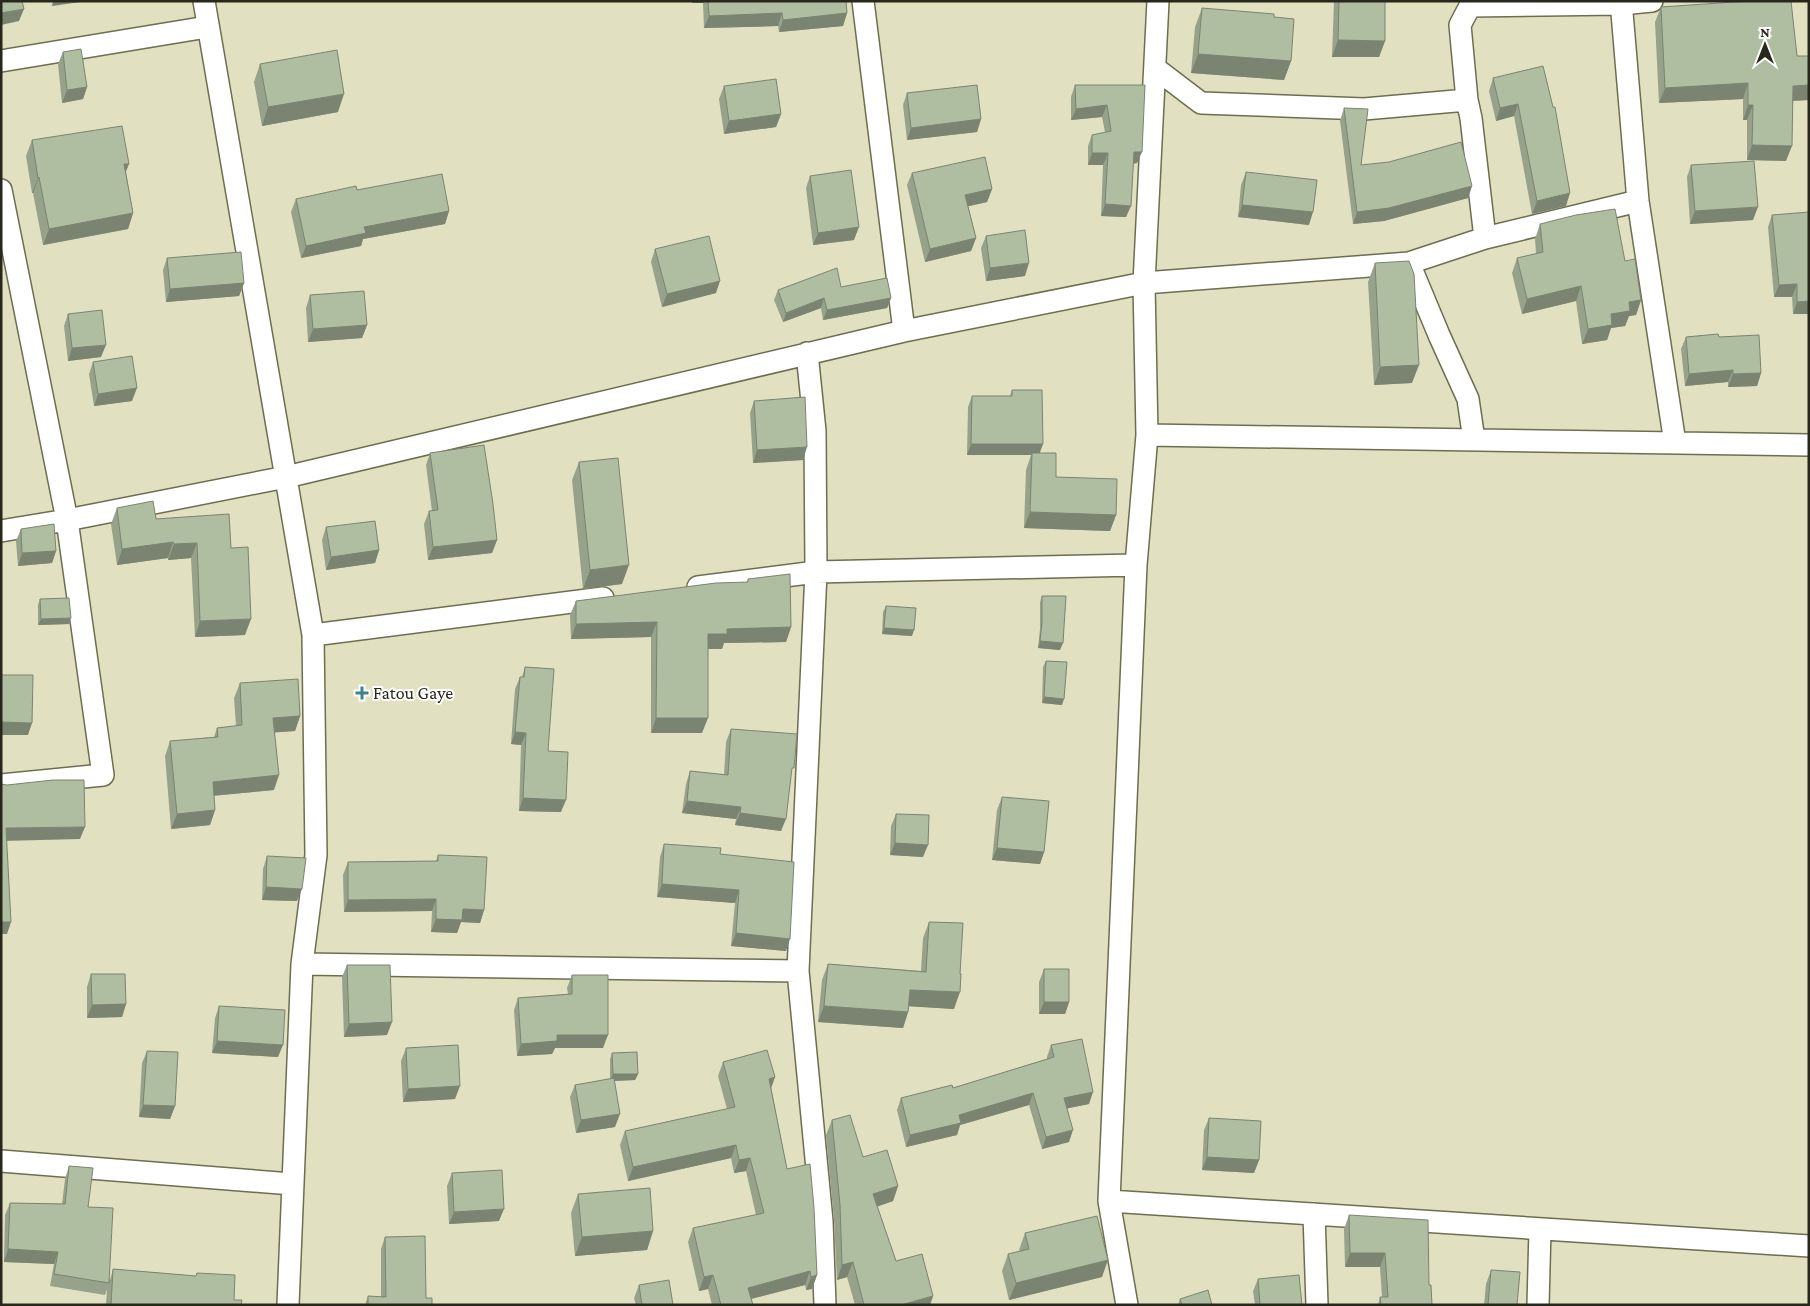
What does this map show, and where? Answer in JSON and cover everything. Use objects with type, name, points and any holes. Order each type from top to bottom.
[{"type":"street","points":[[204,1],[313,635],[316,855],[302,964],[288,1305]]},
{"type":"street","points":[[864,1],[904,331]]},
{"type":"street","points":[[1127,1305],[1109,1201],[1136,565],[1147,434],[1144,283],[1158,1]]},
{"type":"street","points":[[1485,238],[1471,118],[1467,100],[1460,25],[1470,6],[1652,1]]},
{"type":"street","points":[[1621,3],[1638,201],[1675,443]]},
{"type":"street","points":[[1,61],[207,27]]},
{"type":"street","points":[[1155,68],[1201,103],[1364,109],[1467,100]]},
{"type":"street","points":[[1,190],[67,520],[102,776],[1,785]]},
{"type":"street","points":[[1,531],[286,477],[904,331],[1144,283],[1409,263],[1485,238],[1638,201]]},
{"type":"street","points":[[1409,263],[1468,399],[1474,440]]},
{"type":"street","points":[[807,353],[815,431],[816,572],[798,972],[822,1222],[825,1305]]},
{"type":"street","points":[[1147,434],[1809,445]]},
{"type":"street","points":[[678,589],[816,572],[1136,565]]},
{"type":"street","points":[[313,635],[619,596]]},
{"type":"street","points":[[302,964],[798,972]]},
{"type":"street","points":[[1,1161],[292,1184]]},
{"type":"street","points":[[1109,1201],[1809,1246]]},
{"type":"street","points":[[1314,1214],[1317,1305]]},
{"type":"street","points":[[1538,1305],[1540,1229]]},
{"type":"building","points":[[1,1],[22,1],[24,9],[1,13]]},
{"type":"building","points":[[708,1],[846,1],[847,13],[783,20],[782,13],[709,16]]},
{"type":"building","points":[[1339,1],[1385,1],[1385,41],[1338,40]]},
{"type":"building","points":[[1749,1],[1791,1],[1797,56],[1809,56],[1809,85],[1793,86],[1792,146],[1752,145],[1753,105],[1748,105],[1748,83],[1665,88],[1661,7]]},
{"type":"building","points":[[1202,8],[1274,14],[1274,17],[1294,19],[1291,61],[1198,54]]},
{"type":"building","points":[[81,49],[87,87],[67,90],[63,52]]},
{"type":"building","points":[[337,50],[344,94],[268,107],[260,64]]},
{"type":"building","points":[[1543,66],[1553,107],[1555,107],[1570,193],[1537,201],[1518,104],[1500,108],[1493,78]]},
{"type":"building","points":[[776,79],[781,114],[729,121],[724,86]]},
{"type":"building","points":[[977,85],[981,119],[911,128],[907,93]]},
{"type":"building","points":[[1075,85],[1145,85],[1142,152],[1134,152],[1131,206],[1105,204],[1108,153],[1092,153],[1092,135],[1111,131],[1107,105],[1076,109]]},
{"type":"building","points":[[1344,108],[1368,109],[1361,165],[1389,162],[1461,142],[1472,186],[1389,208],[1357,212]]},
{"type":"building","points":[[122,126],[129,164],[124,164],[133,213],[49,229],[32,140]]},
{"type":"building","points":[[985,157],[992,189],[965,195],[976,238],[930,249],[912,173]]},
{"type":"building","points":[[1754,161],[1758,207],[1695,211],[1691,165]]},
{"type":"building","points":[[851,170],[859,227],[818,233],[810,176]]},
{"type":"building","points":[[1246,172],[1317,180],[1313,212],[1242,205]]},
{"type":"building","points":[[442,174],[449,211],[364,227],[366,233],[306,246],[296,199],[356,186],[357,190]]},
{"type":"building","points":[[1615,209],[1625,261],[1635,259],[1641,300],[1629,302],[1630,311],[1611,314],[1612,325],[1588,329],[1581,286],[1527,299],[1517,258],[1543,252],[1540,224],[1576,215]]},
{"type":"building","points":[[1809,212],[1809,301],[1797,302],[1797,284],[1779,285],[1772,215]]},
{"type":"building","points":[[1025,230],[1029,263],[990,268],[986,236]]},
{"type":"building","points":[[709,236],[720,281],[667,294],[655,249]]},
{"type":"building","points":[[241,252],[244,283],[170,289],[167,258]]},
{"type":"building","points":[[1409,261],[1414,274],[1419,365],[1380,367],[1375,263]]},
{"type":"building","points":[[837,268],[841,287],[887,278],[891,298],[827,310],[824,298],[786,313],[778,290]]},
{"type":"building","points":[[364,291],[367,325],[313,329],[310,295]]},
{"type":"building","points":[[102,310],[106,345],[72,348],[68,314]]},
{"type":"building","points":[[1718,334],[1719,337],[1759,335],[1761,373],[1733,374],[1733,370],[1689,374],[1686,337]]},
{"type":"building","points":[[132,356],[137,388],[98,394],[93,362]]},
{"type":"building","points":[[1012,390],[1042,390],[1043,444],[971,444],[972,396],[1012,396]]},
{"type":"building","points":[[805,397],[807,447],[757,450],[754,401]]},
{"type":"building","points":[[484,445],[497,540],[433,547],[429,511],[438,510],[430,453]]},
{"type":"building","points":[[1032,453],[1056,453],[1056,477],[1117,479],[1116,515],[1030,512]]},
{"type":"building","points":[[618,458],[629,565],[590,570],[579,462]]},
{"type":"building","points":[[153,501],[156,519],[229,514],[231,548],[248,547],[251,619],[200,621],[197,543],[174,544],[173,542],[122,549],[117,508]]},
{"type":"building","points":[[375,521],[379,550],[331,557],[326,527]]},
{"type":"building","points":[[54,524],[56,551],[22,553],[21,529]]},
{"type":"building","points":[[790,574],[791,627],[727,629],[727,634],[708,634],[708,718],[656,718],[657,622],[576,624],[576,601],[716,583],[748,582],[748,579]]},
{"type":"building","points":[[1042,596],[1066,596],[1063,643],[1040,641]]},
{"type":"building","points":[[69,598],[71,618],[41,619],[40,599]]},
{"type":"building","points":[[886,606],[916,608],[914,630],[884,628]]},
{"type":"building","points":[[1046,661],[1067,662],[1064,699],[1044,697]]},
{"type":"building","points":[[525,667],[554,669],[548,751],[568,752],[566,800],[523,798],[526,733],[515,732],[520,677],[524,677]]},
{"type":"building","points":[[1,675],[33,675],[32,723],[1,722]]},
{"type":"building","points":[[298,679],[300,716],[273,718],[279,775],[213,782],[215,810],[177,814],[170,741],[218,737],[217,728],[242,725],[240,683]]},
{"type":"building","points":[[731,729],[797,734],[786,819],[740,813],[741,807],[687,801],[690,771],[728,775]]},
{"type":"building","points":[[84,780],[85,827],[6,828],[11,922],[1,922],[1,784]]},
{"type":"building","points":[[1002,797],[1049,801],[1044,852],[997,848]]},
{"type":"building","points":[[896,814],[929,815],[928,845],[895,843]]},
{"type":"building","points":[[664,844],[721,848],[720,854],[794,862],[790,939],[736,933],[739,890],[662,884]]},
{"type":"building","points":[[438,855],[487,857],[484,910],[463,909],[462,920],[436,919],[436,899],[348,900],[348,862],[438,861]]},
{"type":"building","points":[[267,856],[306,858],[302,889],[266,887]]},
{"type":"building","points":[[929,922],[963,923],[960,992],[910,990],[908,1012],[824,1006],[828,964],[926,972]]},
{"type":"building","points":[[347,965],[390,965],[392,1022],[349,1024]]},
{"type":"building","points":[[1044,969],[1069,969],[1069,1002],[1044,1002]]},
{"type":"building","points":[[91,974],[125,974],[126,1004],[92,1005]]},
{"type":"building","points":[[572,975],[608,975],[608,1035],[557,1035],[557,1041],[521,1044],[518,998],[572,994]]},
{"type":"building","points":[[219,1006],[285,1010],[283,1045],[217,1041]]},
{"type":"building","points":[[1082,1039],[1093,1092],[1064,1098],[1073,1130],[1046,1137],[1033,1093],[959,1115],[961,1123],[910,1135],[901,1098],[952,1085],[953,1088],[1054,1057],[1051,1045]]},
{"type":"building","points":[[458,1045],[460,1086],[408,1089],[406,1048]]},
{"type":"building","points":[[767,1050],[775,1077],[769,1079],[787,1169],[810,1164],[817,1275],[811,1277],[810,1271],[748,1288],[753,1305],[721,1305],[713,1275],[704,1277],[693,1228],[764,1213],[750,1158],[739,1160],[736,1145],[633,1167],[625,1131],[735,1107],[723,1062]]},
{"type":"building","points":[[147,1051],[178,1052],[175,1106],[143,1105]]},
{"type":"building","points":[[637,1052],[638,1074],[613,1074],[612,1053]]},
{"type":"building","points":[[614,1078],[620,1114],[581,1120],[575,1085]]},
{"type":"building","points":[[850,1115],[863,1157],[887,1150],[898,1186],[873,1194],[896,1261],[922,1254],[933,1296],[901,1305],[864,1305],[853,1262],[842,1265],[840,1205],[832,1120]]},
{"type":"building","points":[[1209,1118],[1261,1121],[1259,1160],[1207,1157]]},
{"type":"building","points":[[69,1166],[93,1168],[88,1207],[113,1208],[109,1283],[54,1274],[58,1252],[8,1249],[10,1203],[65,1204]]},
{"type":"building","points":[[502,1170],[504,1209],[454,1212],[452,1173]]},
{"type":"building","points":[[650,1188],[653,1231],[582,1237],[578,1194]]},
{"type":"building","points":[[1349,1215],[1428,1220],[1429,1285],[1431,1285],[1432,1305],[1381,1305],[1380,1297],[1388,1297],[1385,1253],[1350,1253]]},
{"type":"building","points":[[1097,1216],[1108,1260],[1016,1283],[1008,1254],[1029,1249],[1025,1233]]},
{"type":"building","points":[[425,1236],[426,1298],[432,1298],[432,1305],[368,1305],[368,1296],[386,1297],[385,1237]]},
{"type":"building","points":[[113,1269],[196,1276],[197,1273],[235,1275],[234,1300],[242,1300],[241,1305],[111,1305]]},
{"type":"building","points":[[1491,1270],[1520,1272],[1517,1305],[1488,1305]]},
{"type":"building","points":[[1299,1275],[1302,1305],[1260,1305],[1258,1279]]},
{"type":"building","points":[[669,1280],[673,1305],[642,1305],[639,1285]]},
{"type":"building","points":[[1208,1290],[1212,1305],[1182,1305],[1180,1299]]},
{"type":"place","name":"Fatou Gaye","points":[[362,693]]}]
